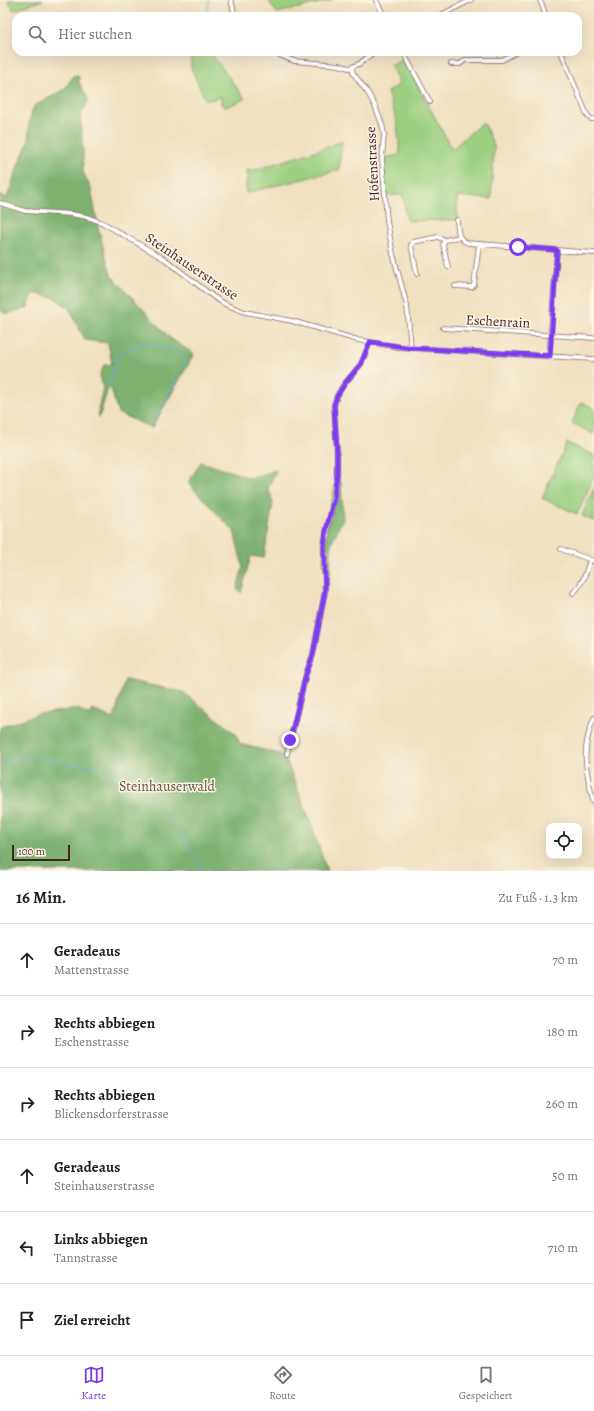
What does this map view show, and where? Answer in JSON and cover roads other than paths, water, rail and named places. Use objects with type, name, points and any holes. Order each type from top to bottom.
[{"type":"street","points":[[231,0],[234,12]]},
{"type":"street","points":[[376,0],[382,12]]},
{"type":"street","points":[[447,12],[471,0]]},
{"type":"street","points":[[540,0],[544,12]]},
{"type":"street","points":[[282,56],[294,61],[339,65],[349,68],[359,64],[369,56]]},
{"type":"street","points":[[405,56],[430,102]]},
{"type":"street","points":[[451,64],[460,64],[465,60],[502,60],[510,56]]},
{"type":"street","points":[[563,56],[587,115],[592,119]]},
{"type":"street","name":"Höfenstrasse","points":[[352,67],[353,73],[368,93],[375,106],[382,124],[384,134],[382,147],[382,172],[387,221],[392,248],[407,306],[411,348]]},
{"type":"street","name":"Steinhauserstrasse","points":[[0,203],[25,211],[66,213],[98,221],[173,264],[209,294],[234,308],[253,314],[292,321],[333,334],[398,347],[594,359]]},
{"type":"street","points":[[456,220],[459,237],[468,244],[594,253]]},
{"type":"street","points":[[417,274],[411,245],[413,242],[438,236],[445,240],[459,237]]},
{"type":"street","points":[[445,240],[443,244],[448,267]]},
{"type":"street","points":[[455,286],[472,287],[474,285],[479,244]]},
{"type":"street","points":[[550,356],[557,250]]},
{"type":"street","name":"Eschenrain","points":[[443,328],[594,338]]},
{"type":"street","points":[[287,754],[306,674],[313,655],[325,591],[324,546],[334,498],[337,474],[334,405],[337,396],[345,383],[361,364],[370,342]]},
{"type":"street","points":[[561,549],[592,560],[580,587],[573,593]]},
{"type":"street","points":[[594,718],[586,747],[585,761],[594,804]]},
{"type":"waterway","points":[[208,12],[207,9],[209,0]]},
{"type":"waterway","points":[[108,386],[118,356],[133,346],[149,344],[174,349],[186,361]]},
{"type":"waterway","points":[[152,420],[160,412],[172,390],[177,375],[186,361],[189,363]]},
{"type":"waterway","points":[[0,765],[14,758],[23,756],[57,762]]},
{"type":"waterway","points":[[63,763],[88,766],[100,770]]},
{"type":"waterway","points":[[105,772],[122,779],[161,815]]},
{"type":"waterway","points":[[164,818],[184,837],[203,871]]},
{"type":"park label","name":"Steinhauserwald","points":[[167,786]]}]
